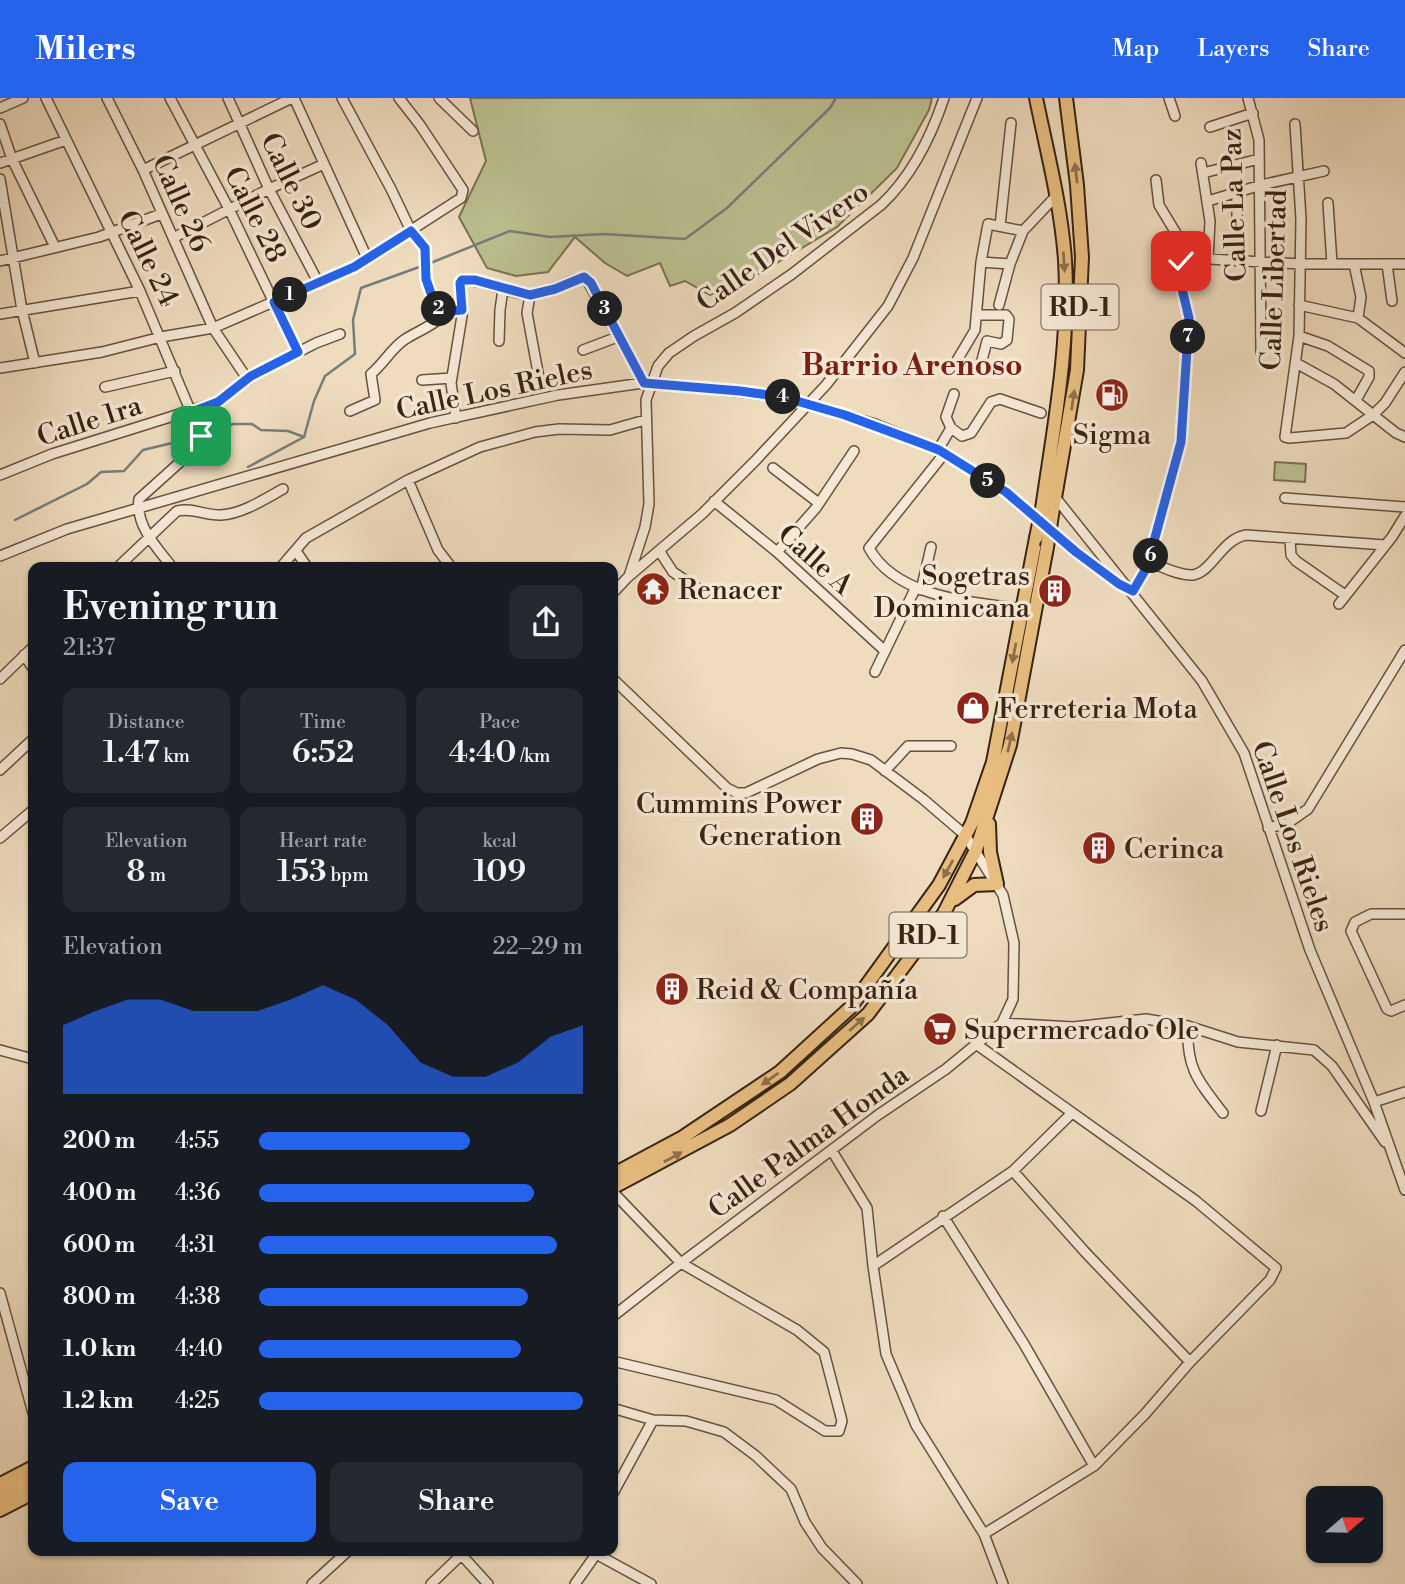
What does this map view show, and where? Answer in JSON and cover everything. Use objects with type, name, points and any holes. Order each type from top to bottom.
[{"type":"highway","name":"RD-1","points":[[618,1172],[683,1137],[752,1092],[780,1072],[850,1008],[939,885],[972,823],[993,762],[1023,609],[1041,512],[1066,331],[1064,257],[1056,196],[1036,98]]},
{"type":"highway","name":"RD-1","points":[[1041,512],[1055,497],[1071,419],[1077,370],[1082,257],[1077,185],[1066,98]]},
{"type":"highway","name":"RD-1","points":[[618,1186],[730,1125],[790,1084],[868,1014],[952,902],[976,850],[1010,745],[1047,547],[1041,512]]},
{"type":"highway","points":[[952,902],[974,885],[997,884],[990,852],[990,810]]},
{"type":"highway","points":[[0,1491],[28,1477]]},
{"type":"highway","points":[[0,1502],[28,1488]]},
{"type":"main road","points":[[0,1483],[28,1469]]},
{"type":"main road","points":[[0,1511],[28,1497]]},
{"type":"street","points":[[0,108],[23,98]]},
{"type":"street","name":"Calle 24","points":[[46,98],[141,291],[192,412],[201,442],[139,499],[138,510]]},
{"type":"street","name":"Calle 26","points":[[107,98],[143,170],[212,328],[248,380]]},
{"type":"street","name":"Calle 28","points":[[170,98],[229,209],[298,352]]},
{"type":"street","name":"Calle 30","points":[[228,98],[269,188],[318,282]]},
{"type":"street","points":[[143,170],[293,98],[367,258]]},
{"type":"street","points":[[342,98],[411,231],[425,248],[425,271],[434,302],[440,312],[439,319],[421,332],[403,340],[371,374],[375,400],[351,411]]},
{"type":"street","points":[[0,368],[102,352],[212,328],[318,282],[367,258],[411,231],[463,195],[463,190],[399,98]]},
{"type":"street","points":[[439,98],[473,131]]},
{"type":"street","name":"Calle Del Vivero","points":[[647,383],[669,353],[792,274],[893,194],[926,143],[944,98]]},
{"type":"street","points":[[618,588],[660,552],[755,461],[834,376],[888,306],[913,258],[976,98]]},
{"type":"street","points":[[1169,98],[1175,116]]},
{"type":"street","name":"Calle La Paz","points":[[1248,98],[1259,140],[1261,352]]},
{"type":"street","points":[[1210,127],[1253,113]]},
{"type":"street","points":[[1000,226],[1011,123]]},
{"type":"street","points":[[0,124],[12,159],[55,247]]},
{"type":"street","name":"Calle Libertad","points":[[1295,124],[1301,264],[1299,337],[1285,437],[1346,433],[1373,415]]},
{"type":"street","points":[[0,163],[66,140]]},
{"type":"street","points":[[1208,259],[1210,220],[1202,168],[1259,159]]},
{"type":"street","points":[[173,238],[269,188],[324,164]]},
{"type":"street","points":[[1208,201],[1261,185],[1324,171]]},
{"type":"street","points":[[0,179],[35,363]]},
{"type":"street","points":[[1156,180],[1159,205],[1191,258]]},
{"type":"street","points":[[1237,193],[1237,226]]},
{"type":"street","points":[[999,305],[1010,264],[1023,231],[1056,196]]},
{"type":"street","points":[[1328,203],[1332,264]]},
{"type":"street","points":[[0,261],[99,237],[161,214]]},
{"type":"street","points":[[950,372],[972,337],[988,225],[1023,231]]},
{"type":"street","points":[[1133,591],[1144,576],[1149,562],[1181,442],[1189,318],[1182,289],[1181,261],[1191,258],[1259,263],[1405,264]]},
{"type":"street","points":[[981,262],[1010,264]]},
{"type":"street","points":[[1354,264],[1361,298],[1358,318]]},
{"type":"street","points":[[1387,264],[1392,300]]},
{"type":"street","points":[[456,418],[452,378],[462,310],[461,281],[475,280],[530,295],[555,289],[584,277],[591,283],[647,383],[645,420],[649,504],[645,527],[628,577]]},
{"type":"street","points":[[499,341],[503,289]]},
{"type":"street","points":[[0,314],[141,291]]},
{"type":"street","points":[[530,295],[527,313],[540,383]]},
{"type":"street","points":[[1299,305],[1358,318],[1405,353]]},
{"type":"street","points":[[440,312],[462,310]]},
{"type":"street","points":[[976,315],[1006,315],[1009,319],[1007,340],[1001,344],[988,341],[981,364]]},
{"type":"street","name":"Calle 1ra","points":[[0,475],[52,454],[218,402],[248,380],[298,352],[340,334]]},
{"type":"street","points":[[583,350],[620,336]]},
{"type":"street","points":[[1299,337],[1328,346],[1369,371],[1369,377],[1356,400]]},
{"type":"street","points":[[1296,363],[1317,372],[1396,433],[1405,437]]},
{"type":"street","points":[[105,387],[175,371]]},
{"type":"street","points":[[1373,415],[1385,404],[1405,372]]},
{"type":"street","points":[[422,380],[452,378]]},
{"type":"street","name":"Calle Los Rieles","points":[[0,555],[67,529],[138,510],[180,495],[456,418],[558,395],[647,383],[783,397],[875,425],[941,452],[1041,512],[1076,552],[1119,584],[1133,591]]},
{"type":"street","points":[[954,394],[946,418],[951,428],[967,436],[995,400],[1000,399],[1041,413]]},
{"type":"street","points":[[286,562],[306,538],[408,480],[501,439],[559,429],[610,430],[645,420]]},
{"type":"street","points":[[951,428],[941,452],[869,548],[874,556],[918,589],[958,600],[1023,609]]},
{"type":"street","points":[[777,552],[818,505],[854,451]]},
{"type":"street","points":[[773,468],[818,505]]},
{"type":"street","points":[[408,480],[438,550],[446,562]]},
{"type":"street","points":[[123,562],[177,511],[188,508],[200,513],[222,516],[239,511],[283,489]]},
{"type":"street","name":"Calle Los Rieles","points":[[1055,497],[1133,591],[1202,681],[1244,753],[1310,950],[1374,1102],[1405,1190]]},
{"type":"street","points":[[1285,498],[1405,508]]},
{"type":"street","name":"Calle A","points":[[714,501],[777,552],[885,652]]},
{"type":"street","points":[[138,510],[149,538],[168,562]]},
{"type":"street","points":[[1339,604],[1405,516]]},
{"type":"street","points":[[1149,562],[1194,575],[1238,536],[1385,545]]},
{"type":"street","points":[[1290,539],[1291,555],[1296,561],[1345,595]]},
{"type":"street","points":[[875,671],[918,589],[931,547]]},
{"type":"street","points":[[296,551],[304,562]]},
{"type":"street","points":[[660,552],[673,572],[703,592],[723,591]]},
{"type":"street","points":[[0,679],[28,651]]},
{"type":"street","points":[[1268,828],[1288,823],[1308,809],[1404,654]]},
{"type":"street","points":[[24,655],[28,661]]},
{"type":"street","points":[[618,684],[727,788],[737,793],[746,793],[818,759],[841,753],[852,754],[871,760],[965,835],[1003,895],[1014,943],[1013,999],[1002,1023],[1073,1027],[1146,1018],[1188,1026],[1238,1041],[1314,1049],[1332,1066],[1391,1149]]},
{"type":"street","points":[[0,770],[28,744]]},
{"type":"street","points":[[885,771],[908,746],[951,746]]},
{"type":"street","points":[[0,838],[28,814]]},
{"type":"street","points":[[1405,914],[1371,914],[1355,922],[1351,931],[1387,1009],[1405,1005]]},
{"type":"street","name":"Calle Palma Honda","points":[[618,1312],[878,1115],[946,1069],[1002,1023]]},
{"type":"street","points":[[1188,1026],[1187,1047],[1192,1068],[1197,1079],[1223,1113]]},
{"type":"street","points":[[976,1044],[1196,1201],[1275,1265],[1276,1272],[1094,1466],[984,1534]]},
{"type":"street","points":[[1261,1111],[1277,1045]]},
{"type":"street","points":[[0,1050],[28,1058]]},
{"type":"street","points":[[1374,1102],[1405,1092]]},
{"type":"street","points":[[873,1266],[1013,1171],[1072,1113]]},
{"type":"street","points":[[832,1151],[867,1208],[886,1354],[916,1425],[984,1534],[1003,1584]]},
{"type":"street","points":[[1013,1171],[1085,1252],[1190,1362]]},
{"type":"street","points":[[618,1195],[681,1263],[797,1330],[824,1352],[842,1421],[839,1431],[825,1431],[776,1399],[618,1362]]},
{"type":"street","points":[[943,1216],[1024,1344],[1094,1466]]},
{"type":"street","points":[[0,1293],[28,1395]]},
{"type":"street","points":[[618,1410],[653,1420],[686,1421],[724,1432],[756,1456],[791,1489],[805,1522],[822,1548],[857,1584]]},
{"type":"street","points":[[618,1484],[653,1420]]},
{"type":"street","points":[[312,1584],[342,1556]]},
{"type":"street","points":[[431,1584],[455,1556]]},
{"type":"street","points":[[461,1556],[488,1584]]},
{"type":"street","points":[[575,1584],[597,1556]]},
{"type":"street","points":[[604,1556],[651,1584]]},
{"type":"green space","points":[[470,98],[932,98],[929,110],[897,168],[837,227],[740,285],[710,295],[685,281],[670,286],[660,263],[627,276],[605,263],[575,237],[548,272],[516,276],[487,268],[459,217],[486,161]]},
{"type":"green space","points":[[1275,462],[1306,464],[1305,482],[1274,480]]},
{"type":"waterway","points":[[428,264],[510,231],[550,237],[604,234],[685,239],[727,208],[830,108],[836,98]]},
{"type":"waterway","points":[[248,467],[304,437],[314,401],[325,376],[355,354],[353,320],[361,288],[422,266]]},
{"type":"waterway","points":[[204,435],[233,424],[252,424],[261,430],[288,431],[304,437]]},
{"type":"waterway","points":[[15,520],[87,484],[101,472],[124,471],[143,450],[197,437]]},
{"type":"place","name":"Sigma","points":[[1112,395]]},
{"type":"place","name":"Renacer","points":[[653,589]]},
{"type":"place","name":"Sogetras Dominicana","points":[[1055,591]]},
{"type":"place","name":"Ferreteria Mota","points":[[973,708]]},
{"type":"place","name":"Cummins Power Generation","points":[[867,819]]},
{"type":"place","name":"Cerinca","points":[[1099,848]]},
{"type":"place","name":"Reid & Compañía","points":[[672,989]]},
{"type":"place","name":"Supermercado Ole","points":[[940,1029]]},
{"type":"district","name":"Barrio Arenoso","points":[[912,365]]},
{"type":"route","points":[[201,436],[192,412],[218,402],[251,376],[298,352],[274,302],[354,267],[411,231],[425,248],[426,279],[440,312],[462,310],[462,280],[475,280],[530,295],[547,292],[584,277],[591,283],[644,383],[783,397],[875,425],[939,450],[1006,492],[1076,552],[1119,584],[1133,591],[1147,567],[1181,442],[1189,318],[1182,289],[1181,261]]}]
